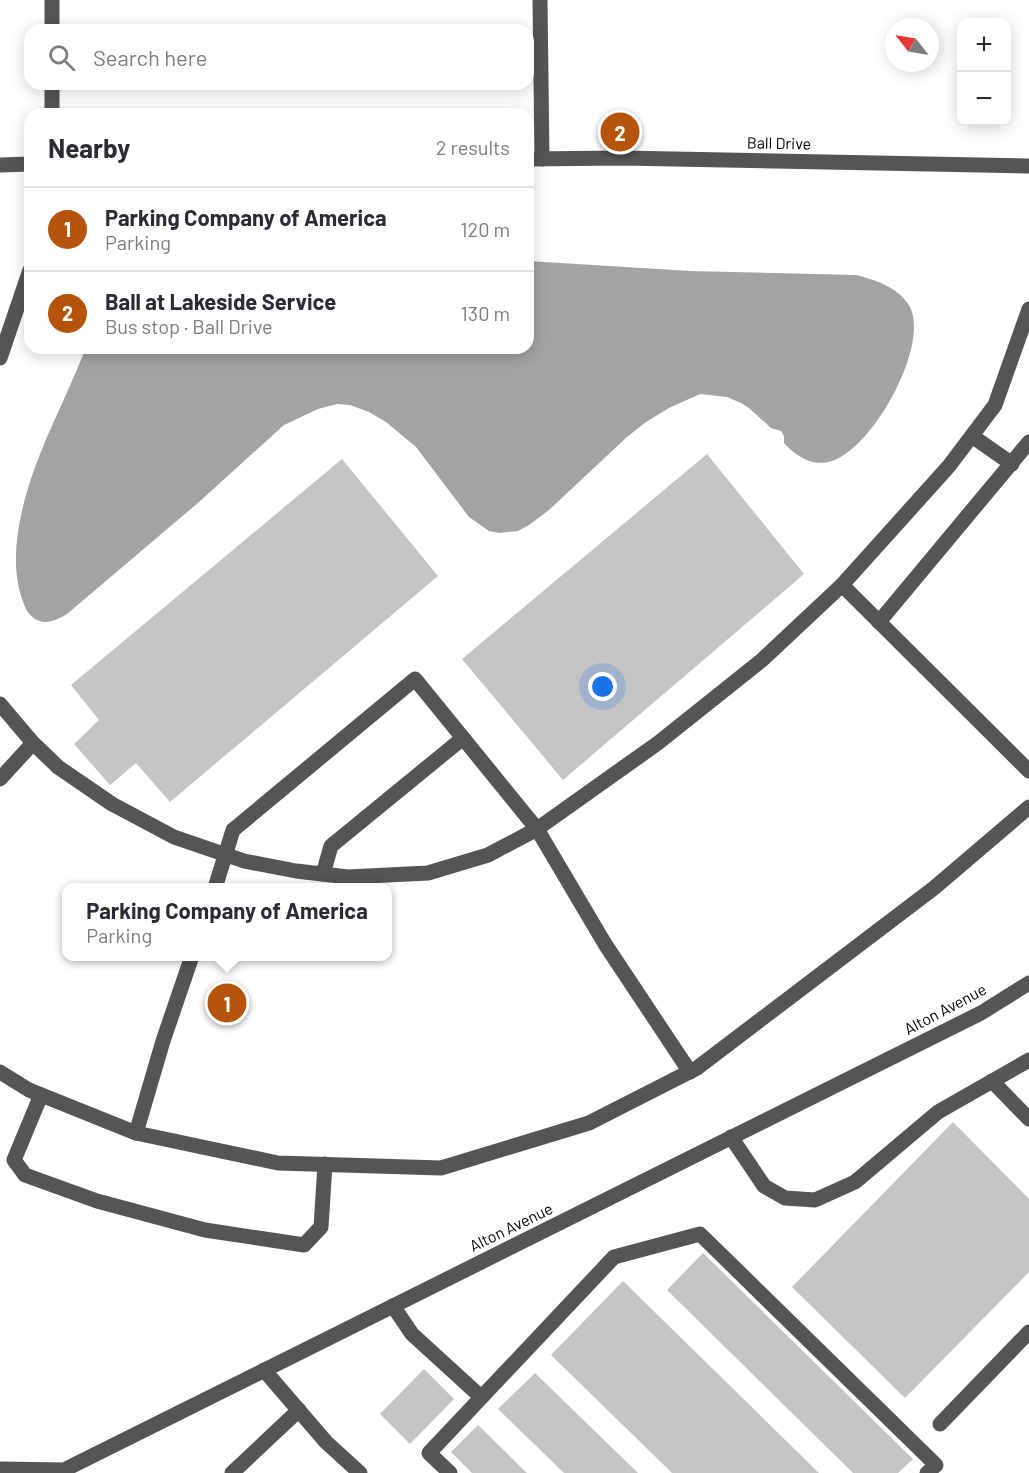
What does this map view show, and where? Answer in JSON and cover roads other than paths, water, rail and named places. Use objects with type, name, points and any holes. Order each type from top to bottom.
[{"type":"street","points":[[52,0],[52,24]]},
{"type":"street","points":[[535,159],[540,0]]},
{"type":"street","points":[[52,90],[52,108]]},
{"type":"street","name":"Ball Drive","points":[[535,159],[622,158],[1029,166]]},
{"type":"street","points":[[0,165],[24,165]]},
{"type":"street","points":[[0,358],[24,288]]},
{"type":"street","points":[[0,704],[33,743],[58,767],[112,804],[174,837],[244,861],[348,877],[428,873],[488,855],[537,829],[658,743],[762,660],[842,585],[950,466],[995,405],[1029,309]]},
{"type":"street","points":[[972,436],[1012,464]]},
{"type":"street","points":[[879,621],[1029,442]]},
{"type":"street","points":[[842,585],[1029,771]]},
{"type":"street","points":[[217,883],[234,830],[415,679],[537,829],[605,944],[690,1072]]},
{"type":"street","points":[[323,874],[331,846],[463,738]]},
{"type":"street","points":[[0,779],[33,743]]},
{"type":"street","points":[[0,1072],[29,1090],[136,1133],[278,1163],[441,1168],[589,1123],[690,1072],[934,888],[1029,807]]},
{"type":"street","points":[[136,1133],[163,1041],[191,961]]},
{"type":"street","name":"Alton Avenue","points":[[0,1470],[30,1472],[64,1470],[981,1013],[1029,983]]},
{"type":"street","points":[[731,1137],[764,1186],[785,1198],[815,1200],[855,1182],[938,1112],[1029,1060]]},
{"type":"street","points":[[992,1081],[1029,1119]]},
{"type":"street","points":[[41,1095],[14,1160],[25,1175],[97,1201],[205,1230],[304,1245],[321,1227],[325,1164]]},
{"type":"street","points":[[450,1473],[429,1453],[614,1257],[700,1234],[936,1465],[927,1473]]},
{"type":"street","points":[[393,1306],[412,1334],[481,1397]]},
{"type":"street","points":[[940,1424],[1029,1332]]},
{"type":"street","points":[[264,1370],[326,1442],[360,1473]]},
{"type":"street","points":[[232,1473],[299,1410]]},
{"type":"place","name":"Ball at Lakeside Service","points":[[620,132]]},
{"type":"place","name":"Parking Company of America","points":[[227,1003]]}]
